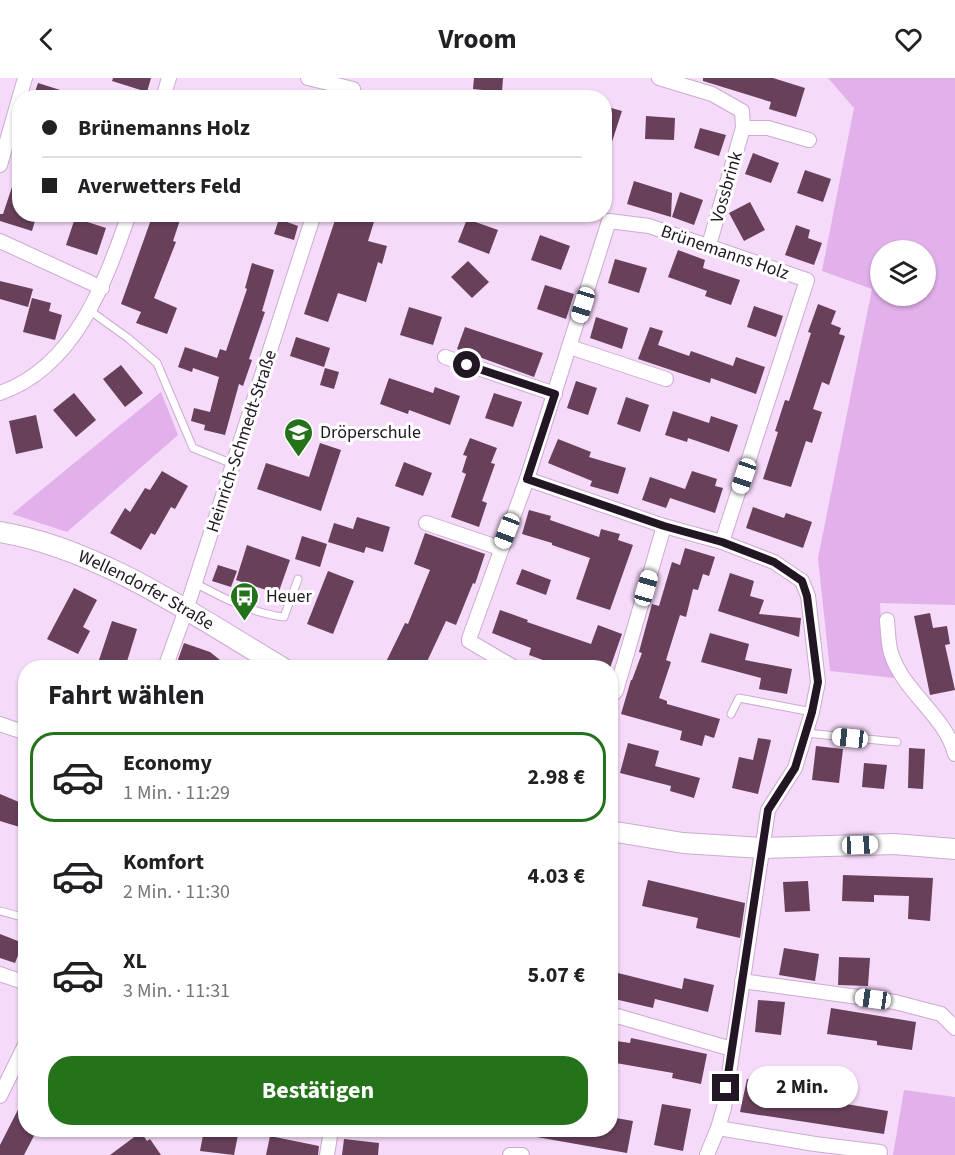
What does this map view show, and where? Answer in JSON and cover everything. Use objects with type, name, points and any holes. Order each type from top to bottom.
[{"type":"street","points":[[308,78],[353,88]]},
{"type":"street","name":"Vossbrink","points":[[659,78],[712,94],[742,111],[743,128],[709,245]]},
{"type":"street","points":[[0,165],[12,123]]},
{"type":"street","name":"Vossbrink","points":[[743,128],[768,128],[810,140]]},
{"type":"street","name":"Brünemanns Holz","points":[[612,220],[649,226],[807,280],[722,542]]},
{"type":"street","points":[[0,393],[33,378],[52,363],[102,288],[126,222]]},
{"type":"street","name":"Heinrich-Schmedt-Straße","points":[[168,660],[311,222]]},
{"type":"street","name":"Brünemanns Holz","points":[[501,660],[469,642],[500,548],[527,479],[608,222]]},
{"type":"street","points":[[0,242],[102,288]]},
{"type":"street","points":[[570,347],[666,379]]},
{"type":"street","points":[[445,357],[555,394]]},
{"type":"street","points":[[527,479],[664,526],[722,542],[774,562],[802,581],[807,596],[818,682],[812,712],[795,768],[768,810],[724,1108],[707,1155]]},
{"type":"street","points":[[426,523],[500,548]]},
{"type":"street","points":[[618,684],[664,526]]},
{"type":"street","name":"Wellendorfer Straße","points":[[0,532],[64,549],[118,572],[270,660]]},
{"type":"street","points":[[887,620],[891,653],[908,687],[951,739],[955,754]]},
{"type":"street","points":[[0,724],[18,730]]},
{"type":"street","points":[[618,832],[673,842],[762,848],[894,844],[955,849]]},
{"type":"street","points":[[0,974],[18,980]]},
{"type":"street","points":[[742,981],[895,1002],[941,1014],[955,1028]]},
{"type":"street","points":[[618,1016],[732,1049]]},
{"type":"street","points":[[0,1096],[18,1068]]},
{"type":"street","points":[[718,1128],[880,1152]]},
{"type":"street","points":[[327,1155],[330,1137]]},
{"type":"street","points":[[510,1155],[522,1155]]},
{"type":"lane","points":[[89,310],[128,338],[157,363],[193,448],[233,464]]},
{"type":"lane","points":[[195,583],[264,615],[284,617],[298,579]]},
{"type":"lane","points":[[731,714],[739,698],[812,712]]},
{"type":"lane","points":[[806,733],[897,742]]},
{"type":"lane","points":[[0,911],[18,916]]},
{"type":"shaded area","points":[[828,78],[955,78],[955,605],[880,603],[882,642],[894,678],[830,671],[818,558],[870,299],[870,306],[936,306],[936,240],[870,240],[870,288],[822,271],[854,108]]},
{"type":"shaded area","points":[[161,392],[178,435],[67,532],[12,514]]},
{"type":"shaded area","points":[[904,1090],[955,1097],[955,1155],[893,1155]]},
{"type":"building","points":[[113,78],[151,78],[148,90],[112,81]]},
{"type":"building","points":[[474,78],[503,78],[502,90],[473,89]]},
{"type":"building","points":[[703,78],[773,78],[805,88],[796,117],[769,109],[771,102],[703,81]]},
{"type":"building","points":[[38,83],[60,90],[36,90]]},
{"type":"building","points":[[612,108],[622,111],[612,142]]},
{"type":"building","points":[[646,116],[675,118],[674,140],[645,139]]},
{"type":"building","points":[[700,128],[726,135],[719,156],[694,148]]},
{"type":"building","points":[[753,153],[779,163],[771,183],[745,174]]},
{"type":"building","points":[[805,170],[831,179],[823,202],[797,193]]},
{"type":"building","points":[[634,181],[672,193],[671,217],[627,204]]},
{"type":"building","points":[[12,187],[12,222],[35,222],[32,231],[0,221],[0,214],[3,214]]},
{"type":"building","points":[[680,192],[703,200],[694,225],[672,217]]},
{"type":"building","points":[[750,202],[765,230],[744,241],[729,213]]},
{"type":"building","points":[[74,222],[87,222],[106,228],[97,255],[66,245]]},
{"type":"building","points":[[150,222],[179,222],[173,241],[176,242],[154,298],[177,308],[167,334],[136,323],[141,312],[121,304]]},
{"type":"building","points":[[278,222],[298,226],[294,240],[274,234]]},
{"type":"building","points":[[334,222],[374,222],[368,241],[387,246],[382,264],[378,262],[366,302],[338,293],[328,322],[304,314]]},
{"type":"building","points":[[466,222],[475,222],[498,230],[489,254],[458,242]]},
{"type":"building","points":[[796,225],[810,230],[808,238],[822,243],[814,265],[785,255]]},
{"type":"building","points":[[540,235],[570,246],[561,270],[531,260]]},
{"type":"building","points":[[678,250],[705,260],[703,268],[740,280],[731,305],[705,296],[707,291],[668,277]]},
{"type":"building","points":[[615,259],[647,268],[639,293],[608,283]]},
{"type":"building","points":[[468,261],[489,282],[472,298],[451,277]]},
{"type":"building","points":[[252,263],[274,270],[262,311],[265,312],[249,359],[252,360],[243,386],[239,384],[225,435],[204,430],[205,425],[191,421],[194,408],[210,412],[219,377],[193,368],[192,372],[178,367],[185,347],[217,358],[220,349],[226,351],[247,289],[245,288]]},
{"type":"building","points":[[0,281],[33,289],[28,307],[0,299]]},
{"type":"building","points":[[545,285],[574,294],[566,319],[537,309]]},
{"type":"building","points":[[32,298],[51,303],[49,311],[62,315],[55,340],[23,332]]},
{"type":"building","points":[[818,304],[836,311],[831,324],[841,328],[839,334],[845,336],[829,385],[822,382],[813,409],[822,412],[812,443],[806,441],[791,487],[763,479],[778,432],[775,431],[785,400],[789,401]]},
{"type":"building","points":[[754,306],[783,316],[776,337],[747,327]]},
{"type":"building","points":[[409,307],[442,317],[433,345],[400,335]]},
{"type":"building","points":[[596,317],[628,328],[622,349],[590,338]]},
{"type":"building","points":[[465,327],[543,353],[534,377],[457,349]]},
{"type":"building","points":[[650,327],[663,331],[658,345],[689,356],[691,351],[733,366],[736,357],[765,367],[756,394],[711,378],[710,383],[638,359]]},
{"type":"building","points":[[296,337],[330,348],[324,367],[290,356]]},
{"type":"building","points":[[121,365],[143,393],[125,407],[103,379]]},
{"type":"building","points":[[325,368],[339,372],[334,389],[320,385]]},
{"type":"building","points":[[389,378],[433,393],[435,387],[460,396],[450,425],[409,410],[408,414],[380,404]]},
{"type":"building","points":[[576,381],[597,388],[588,415],[567,408]]},
{"type":"building","points":[[74,393],[96,420],[76,437],[53,410]]},
{"type":"building","points":[[494,393],[522,402],[513,427],[485,418]]},
{"type":"building","points":[[626,397],[649,405],[640,432],[617,424]]},
{"type":"building","points":[[673,411],[709,423],[711,416],[738,425],[729,452],[688,438],[687,442],[665,435]]},
{"type":"building","points":[[36,415],[43,448],[16,454],[9,421]]},
{"type":"building","points":[[470,438],[497,448],[491,463],[495,464],[482,501],[487,503],[479,527],[451,517],[466,474],[462,472],[467,456],[463,455]]},
{"type":"building","points":[[558,439],[591,452],[589,457],[626,468],[618,494],[590,486],[592,481],[548,463]]},
{"type":"building","points":[[320,443],[341,450],[321,511],[257,489],[266,463],[309,477]]},
{"type":"building","points":[[404,462],[432,473],[423,496],[395,486]]},
{"type":"building","points":[[162,471],[188,486],[175,509],[171,507],[155,535],[151,533],[141,550],[110,533],[125,508],[130,512],[145,488],[150,490]]},
{"type":"building","points":[[692,471],[717,479],[715,486],[723,488],[715,513],[670,498],[666,508],[642,500],[650,477],[685,489]]},
{"type":"building","points":[[753,507],[784,518],[786,513],[812,522],[803,548],[746,528]]},
{"type":"building","points":[[529,510],[551,516],[550,520],[599,537],[601,529],[620,534],[618,540],[633,545],[610,610],[576,599],[590,558],[522,534]]},
{"type":"building","points":[[357,517],[390,527],[383,552],[366,547],[364,553],[328,542],[334,523],[353,529]]},
{"type":"building","points":[[425,533],[485,554],[475,584],[473,583],[456,625],[446,621],[428,660],[387,660],[405,623],[408,624],[430,570],[414,564]]},
{"type":"building","points":[[302,536],[327,544],[320,567],[295,559]]},
{"type":"building","points":[[247,545],[290,560],[278,594],[236,580]]},
{"type":"building","points":[[685,548],[715,557],[709,576],[703,574],[698,590],[693,589],[686,617],[680,615],[666,660],[671,662],[659,698],[667,701],[667,704],[720,719],[714,738],[705,735],[702,746],[680,740],[682,731],[621,714],[642,653],[639,652],[652,604],[659,606],[672,562],[680,565]]},
{"type":"building","points":[[218,565],[237,571],[231,587],[212,581]]},
{"type":"building","points":[[522,569],[551,580],[546,595],[516,584]]},
{"type":"building","points":[[328,571],[354,581],[333,634],[307,624]]},
{"type":"building","points":[[730,573],[754,581],[750,596],[764,600],[759,614],[801,618],[799,637],[718,611]]},
{"type":"building","points":[[74,588],[97,600],[83,627],[90,631],[78,654],[47,639]]},
{"type":"building","points":[[500,610],[591,644],[598,625],[622,634],[613,660],[543,660],[529,655],[531,648],[492,633]]},
{"type":"building","points":[[930,613],[933,628],[947,626],[950,644],[945,645],[955,690],[930,695],[914,616]]},
{"type":"building","points":[[112,621],[137,629],[127,660],[99,660]]},
{"type":"building","points":[[710,633],[749,644],[745,660],[792,669],[787,694],[759,689],[761,678],[701,662]]},
{"type":"building","points":[[184,643],[210,652],[220,660],[178,660]]},
{"type":"building","points":[[758,738],[771,740],[758,794],[732,788],[739,757],[753,760]]},
{"type":"building","points":[[628,743],[659,751],[655,766],[700,778],[694,798],[670,791],[671,786],[620,773]]},
{"type":"building","points":[[816,746],[843,749],[839,783],[812,780]]},
{"type":"building","points":[[909,748],[925,749],[923,789],[908,788]]},
{"type":"building","points":[[864,763],[887,765],[884,789],[862,787]]},
{"type":"building","points":[[0,794],[18,802],[18,827],[0,821]]},
{"type":"building","points":[[843,875],[933,878],[930,921],[908,919],[909,896],[874,895],[874,902],[842,901]]},
{"type":"building","points":[[648,880],[745,903],[740,938],[696,928],[698,918],[642,906]]},
{"type":"building","points":[[808,881],[810,911],[785,912],[783,882]]},
{"type":"building","points":[[0,934],[18,941],[18,956],[15,963],[0,958]]},
{"type":"building","points":[[784,948],[819,954],[815,981],[779,975]]},
{"type":"building","points":[[839,957],[870,958],[868,986],[838,985]]},
{"type":"building","points":[[618,973],[682,989],[684,978],[714,985],[708,1012],[655,999],[653,1008],[618,1000]]},
{"type":"building","points":[[758,1000],[785,1002],[781,1035],[755,1032]]},
{"type":"building","points":[[831,1008],[916,1022],[912,1050],[877,1045],[877,1041],[827,1034]]},
{"type":"building","points":[[631,1038],[707,1054],[701,1084],[672,1078],[673,1073],[618,1063],[618,1041],[630,1043]]},
{"type":"building","points":[[747,1079],[823,1092],[822,1100],[888,1111],[884,1134],[740,1112]]},
{"type":"building","points":[[662,1104],[691,1109],[683,1151],[654,1145]]},
{"type":"building","points":[[18,1110],[18,1137],[33,1137],[24,1155],[0,1155],[0,1145]]},
{"type":"building","points":[[618,1118],[633,1121],[627,1153],[537,1137],[618,1137]]},
{"type":"building","points":[[134,1137],[144,1137],[147,1141],[150,1139],[161,1155],[110,1155]]},
{"type":"building","points":[[203,1137],[238,1137],[234,1155],[200,1151]]},
{"type":"building","points":[[270,1137],[319,1146],[318,1155],[266,1155]]},
{"type":"building","points":[[344,1139],[379,1143],[378,1155],[342,1155]]},
{"type":"place","name":"Dröperschule","points":[[299,458]]},
{"type":"place","name":"Heuer","points":[[245,622]]},
{"type":"route","points":[[467,365],[555,394],[527,479],[664,526],[722,542],[774,562],[802,581],[807,596],[818,682],[812,712],[795,768],[768,810],[726,1088]]}]
